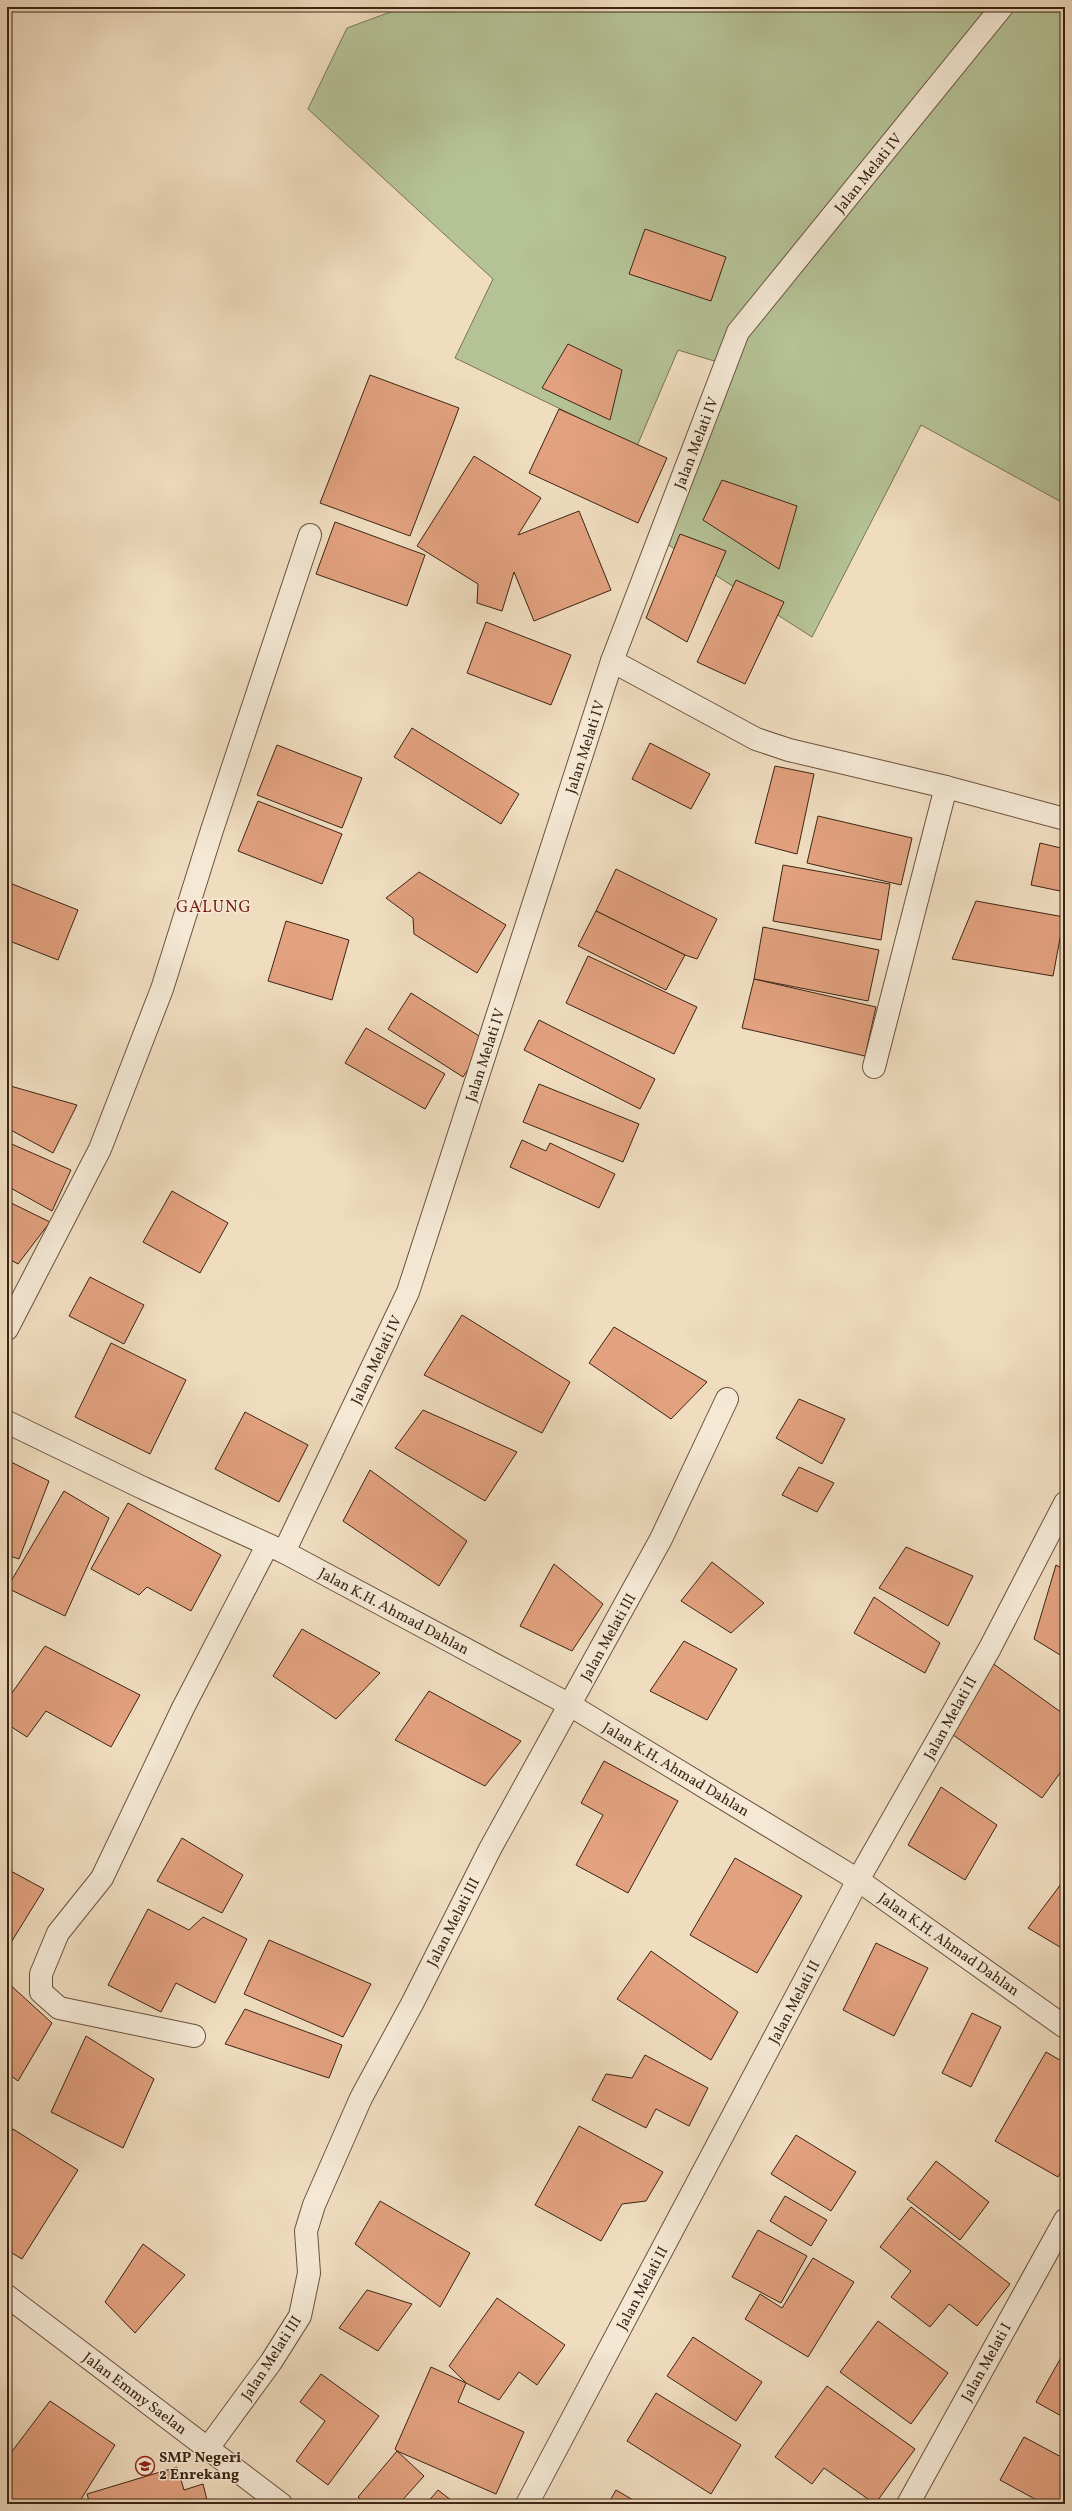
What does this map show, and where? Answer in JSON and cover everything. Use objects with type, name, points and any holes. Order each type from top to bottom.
[{"type":"street","name":"Jalan Melati IV","points":[[194,2036],[59,2008],[41,1992],[42,1974],[58,1933],[102,1878],[183,1708],[275,1549],[408,1292],[612,661],[738,332],[1002,7]]},
{"type":"street","points":[[7,1329],[100,1149],[162,989],[212,830],[310,535]]},
{"type":"street","points":[[612,661],[756,739],[789,750],[946,787],[1065,819]]},
{"type":"street","points":[[874,1067],[946,787]]},
{"type":"street","name":"Jalan Melati III","points":[[208,2448],[271,2362],[300,2316],[309,2273],[306,2231],[314,2205],[361,2098],[413,2002],[490,1849],[661,1539],[727,1399]]},
{"type":"street","name":"Jalan K.H. Ahmad Dahlan","points":[[7,1422],[275,1549],[570,1705],[858,1880],[1065,2027]]},
{"type":"street","name":"Jalan Melati II","points":[[527,2504],[858,1880],[990,1648],[1065,1503]]},
{"type":"street","name":"Jalan Melati I","points":[[908,2504],[1065,2220]]},
{"type":"street","name":"Jalan Emmy Saelan","points":[[7,2296],[282,2504]]},
{"type":"green space","points":[[404,7],[1065,7],[1065,504],[921,425],[812,637],[653,535],[734,367],[678,350],[637,446],[455,358],[493,279],[308,109],[347,28]]},
{"type":"building","points":[[645,229],[726,257],[711,301],[629,274]]},
{"type":"building","points":[[568,344],[622,370],[610,420],[542,388]]},
{"type":"building","points":[[370,375],[459,408],[410,536],[320,503]]},
{"type":"building","points":[[559,409],[667,458],[638,523],[529,473]]},
{"type":"building","points":[[474,456],[541,498],[518,535],[579,511],[611,590],[534,621],[514,572],[502,611],[477,603],[478,584],[417,546]]},
{"type":"building","points":[[722,480],[797,506],[779,569],[703,520]]},
{"type":"building","points":[[335,522],[425,555],[407,606],[316,574]]},
{"type":"building","points":[[680,534],[726,551],[687,642],[646,618]]},
{"type":"building","points":[[736,580],[784,602],[745,684],[697,662]]},
{"type":"building","points":[[486,622],[571,655],[551,705],[467,673]]},
{"type":"building","points":[[412,728],[519,794],[501,824],[394,757]]},
{"type":"building","points":[[650,743],[710,774],[691,809],[632,779]]},
{"type":"building","points":[[277,745],[362,778],[342,828],[257,795]]},
{"type":"building","points":[[775,766],[814,774],[797,854],[755,843]]},
{"type":"building","points":[[258,801],[342,834],[322,884],[238,851]]},
{"type":"building","points":[[818,816],[912,838],[901,885],[807,863]]},
{"type":"building","points":[[1040,843],[1065,849],[1065,892],[1031,885]]},
{"type":"building","points":[[783,865],[890,884],[881,940],[773,921]]},
{"type":"building","points":[[616,869],[717,919],[697,959],[685,955],[596,911]]},
{"type":"building","points":[[419,872],[506,925],[477,973],[414,934],[413,918],[386,898]]},
{"type":"building","points":[[7,882],[78,910],[58,960],[7,940]]},
{"type":"building","points":[[976,901],[1064,917],[1053,976],[952,959]]},
{"type":"building","points":[[596,911],[685,955],[666,990],[578,946]]},
{"type":"building","points":[[286,921],[349,940],[332,1000],[268,981]]},
{"type":"building","points":[[763,927],[879,950],[868,1001],[754,979]]},
{"type":"building","points":[[588,956],[697,1007],[674,1054],[566,1003]]},
{"type":"building","points":[[754,979],[876,1007],[865,1056],[742,1028]]},
{"type":"building","points":[[411,993],[487,1041],[463,1077],[388,1029]]},
{"type":"building","points":[[539,1020],[655,1079],[640,1109],[524,1050]]},
{"type":"building","points":[[366,1028],[445,1074],[425,1109],[345,1063]]},
{"type":"building","points":[[539,1084],[639,1124],[623,1162],[523,1122]]},
{"type":"building","points":[[7,1085],[77,1105],[53,1153],[7,1128]]},
{"type":"building","points":[[522,1140],[546,1151],[550,1143],[615,1174],[599,1208],[510,1167]]},
{"type":"building","points":[[7,1142],[71,1170],[52,1211],[7,1186]]},
{"type":"building","points":[[172,1191],[228,1223],[200,1273],[143,1242]]},
{"type":"building","points":[[7,1201],[50,1222],[18,1264],[7,1258]]},
{"type":"building","points":[[90,1277],[144,1305],[124,1344],[69,1316]]},
{"type":"building","points":[[462,1315],[570,1382],[542,1433],[424,1375]]},
{"type":"building","points":[[614,1327],[707,1382],[671,1419],[589,1363]]},
{"type":"building","points":[[111,1343],[186,1380],[150,1454],[75,1417]]},
{"type":"building","points":[[799,1399],[845,1419],[822,1464],[776,1438]]},
{"type":"building","points":[[423,1410],[517,1452],[485,1501],[395,1448]]},
{"type":"building","points":[[245,1412],[308,1445],[279,1502],[215,1469]]},
{"type":"building","points":[[7,1460],[49,1481],[19,1559],[7,1555]]},
{"type":"building","points":[[799,1467],[834,1483],[817,1512],[782,1495]]},
{"type":"building","points":[[370,1470],[467,1541],[439,1586],[343,1521]]},
{"type":"building","points":[[64,1491],[109,1518],[65,1616],[7,1588]]},
{"type":"building","points":[[128,1503],[221,1555],[191,1611],[147,1587],[139,1595],[91,1569]]},
{"type":"building","points":[[906,1547],[973,1576],[948,1626],[879,1588]]},
{"type":"building","points":[[712,1562],[764,1603],[731,1633],[681,1601]]},
{"type":"building","points":[[554,1564],[603,1604],[572,1651],[520,1626]]},
{"type":"building","points":[[1056,1565],[1065,1570],[1065,1658],[1034,1639]]},
{"type":"building","points":[[874,1597],[940,1643],[925,1673],[854,1633]]},
{"type":"building","points":[[302,1629],[380,1673],[336,1719],[273,1676]]},
{"type":"building","points":[[684,1641],[737,1669],[707,1720],[650,1691]]},
{"type":"building","points":[[45,1646],[140,1695],[111,1747],[46,1711],[27,1737],[7,1724],[7,1700]]},
{"type":"building","points":[[988,1660],[1065,1715],[1065,1766],[1042,1798],[949,1732]]},
{"type":"building","points":[[429,1691],[521,1741],[485,1786],[395,1740]]},
{"type":"building","points":[[604,1761],[678,1801],[628,1893],[576,1865],[603,1815],[581,1803]]},
{"type":"building","points":[[941,1787],[997,1825],[965,1880],[908,1845]]},
{"type":"building","points":[[182,1838],[243,1875],[222,1913],[157,1881]]},
{"type":"building","points":[[735,1858],[802,1896],[757,1973],[690,1935]]},
{"type":"building","points":[[7,1869],[44,1889],[7,1949]]},
{"type":"building","points":[[1064,1880],[1065,1881],[1065,1950],[1028,1928]]},
{"type":"building","points":[[148,1909],[189,1930],[203,1917],[247,1939],[215,2003],[176,1983],[161,2012],[108,1985]]},
{"type":"building","points":[[269,1940],[371,1984],[343,2037],[244,1994]]},
{"type":"building","points":[[876,1943],[928,1968],[894,2036],[843,2010]]},
{"type":"building","points":[[651,1951],[738,2012],[711,2060],[617,1999]]},
{"type":"building","points":[[7,1982],[52,2023],[18,2081],[7,2073]]},
{"type":"building","points":[[245,2009],[342,2045],[329,2078],[225,2044]]},
{"type":"building","points":[[972,2013],[1001,2027],[971,2087],[942,2073]]},
{"type":"building","points":[[86,2036],[154,2079],[123,2148],[51,2112]]},
{"type":"building","points":[[1046,2052],[1065,2063],[1065,2164],[1058,2177],[995,2141]]},
{"type":"building","points":[[645,2055],[708,2088],[689,2126],[656,2109],[646,2128],[592,2100],[606,2074],[632,2078]]},
{"type":"building","points":[[579,2126],[663,2172],[646,2201],[622,2204],[601,2241],[535,2205]]},
{"type":"building","points":[[13,2129],[78,2170],[22,2259],[7,2250],[7,2139]]},
{"type":"building","points":[[796,2135],[856,2172],[831,2211],[771,2174]]},
{"type":"building","points":[[936,2161],[989,2202],[960,2240],[907,2199]]},
{"type":"building","points":[[785,2196],[827,2220],[811,2246],[770,2221]]},
{"type":"building","points":[[380,2201],[470,2253],[440,2307],[355,2244]]},
{"type":"building","points":[[911,2207],[1010,2284],[977,2326],[949,2304],[930,2327],[891,2297],[911,2271],[880,2247]]},
{"type":"building","points":[[758,2230],[807,2256],[781,2303],[732,2277]]},
{"type":"building","points":[[143,2244],[185,2275],[135,2333],[105,2302]]},
{"type":"building","points":[[813,2258],[854,2282],[808,2357],[745,2319],[760,2294],[782,2308]]},
{"type":"building","points":[[367,2290],[412,2304],[378,2351],[339,2328]]},
{"type":"building","points":[[497,2298],[565,2345],[537,2385],[519,2372],[499,2400],[466,2383],[449,2366]]},
{"type":"building","points":[[878,2321],[948,2373],[911,2424],[840,2372]]},
{"type":"building","points":[[693,2337],[762,2382],[736,2421],[667,2376]]},
{"type":"building","points":[[1063,2354],[1065,2355],[1065,2418],[1036,2402]]},
{"type":"building","points":[[431,2367],[466,2383],[458,2402],[524,2432],[496,2494],[395,2449]]},
{"type":"building","points":[[321,2374],[379,2416],[328,2485],[296,2461],[325,2421],[300,2402]]},
{"type":"building","points":[[827,2386],[915,2449],[875,2504],[824,2468],[812,2484],[775,2457]]},
{"type":"building","points":[[656,2393],[741,2445],[711,2494],[627,2441]]},
{"type":"building","points":[[50,2401],[115,2445],[78,2504],[7,2504],[7,2458]]},
{"type":"building","points":[[1024,2437],[1065,2459],[1065,2504],[1044,2504],[1000,2480]]},
{"type":"building","points":[[397,2451],[424,2476],[399,2504],[366,2504],[358,2497]]},
{"type":"building","points":[[177,2467],[184,2490],[203,2484],[208,2504],[90,2504],[87,2494]]},
{"type":"building","points":[[438,2490],[456,2504],[426,2504]]},
{"type":"building","points":[[616,2490],[640,2504],[608,2504]]},
{"type":"place","name":"SMP Negeri 2 Enrekang","points":[[145,2466]]},
{"type":"district","name":"GALUNG","points":[[214,906]]}]
